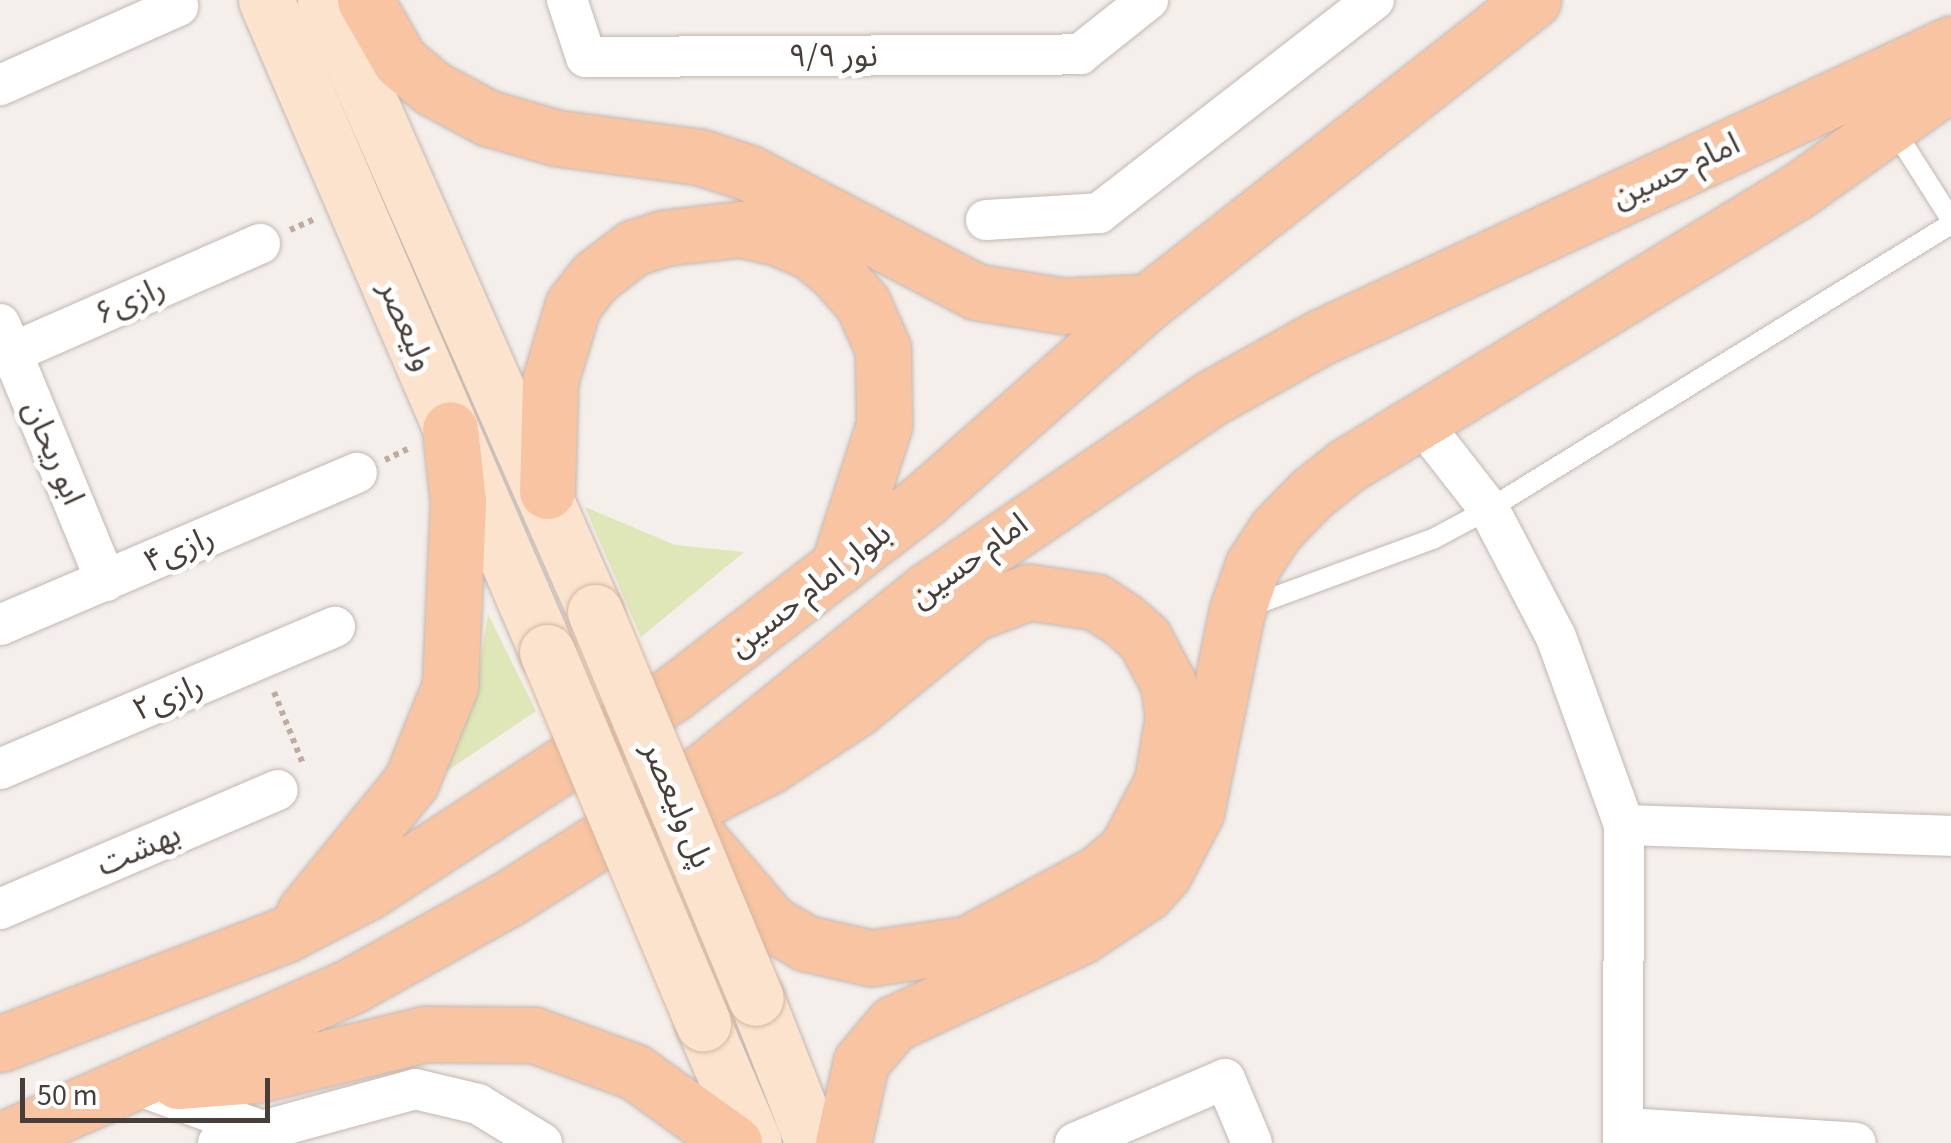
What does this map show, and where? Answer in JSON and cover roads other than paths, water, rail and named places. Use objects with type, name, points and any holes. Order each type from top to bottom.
[{"type":"main road","name":"ولیعصر","points":[[266,0],[546,652]]},
{"type":"main road","name":"ولیعصر","points":[[324,0],[546,492],[595,612]]},
{"type":"main road","points":[[365,0],[400,61],[432,88],[488,118],[556,138],[700,157],[748,173],[977,292],[1063,306],[1148,302]]},
{"type":"main road","name":"بلوار امام حسین","points":[[0,1044],[286,934],[485,821],[728,655],[838,568],[1148,302],[1534,0]]},
{"type":"main road","name":"امام حسین","points":[[15,1138],[353,985],[595,845],[680,790],[928,590],[1214,396],[1319,338],[1951,44]]},
{"type":"main road","points":[[843,1143],[861,1062],[893,1024],[1081,936],[1146,893],[1164,873],[1196,812],[1238,611],[1253,565],[1276,530],[1346,466],[1800,190],[1951,82]]},
{"type":"main road","points":[[546,492],[550,381],[573,305],[595,277],[633,248],[664,238],[740,229],[776,237],[811,252],[838,275],[863,304],[883,349],[884,425],[838,568]]},
{"type":"main road","points":[[286,934],[411,782],[445,703],[457,610],[458,501],[450,428]]},
{"type":"main road","points":[[595,845],[770,766],[856,709],[973,613],[1029,592],[1096,602],[1122,619],[1144,638],[1168,683],[1173,717],[1162,782],[1126,850],[1097,874],[967,944],[871,958],[805,943],[758,910],[682,817]]},
{"type":"main road","name":"پل ولیعصر","points":[[595,612],[813,1143]]},
{"type":"main road","name":"پل ولیعصر","points":[[546,652],[754,1143]]},
{"type":"main road","points":[[135,1084],[256,1075],[426,1034],[534,1035],[635,1072],[734,1143]]},
{"type":"street","name":"نور ۹/۹","points":[[567,0],[586,57],[1080,54],[1148,0]]},
{"type":"street","points":[[986,220],[1099,213],[1374,0]]},
{"type":"street","points":[[0,85],[178,6]]},
{"type":"street","name":"رازی۶","points":[[4,345],[260,244]]},
{"type":"street","name":"ابو ریحان","points":[[4,345],[106,581]]},
{"type":"street","points":[[1422,422],[1488,509],[1556,636],[1624,825],[1625,1136],[1856,1143]]},
{"type":"street","name":"رازی۴","points":[[0,624],[356,473]]},
{"type":"street","name":"رازی۲","points":[[0,769],[335,627]]},
{"type":"street","name":"بهشت","points":[[0,909],[278,790]]},
{"type":"street","points":[[1624,825],[1951,836]]},
{"type":"street","points":[[1075,1143],[1224,1079],[1252,1143]]},
{"type":"street","points":[[135,1084],[262,1131]]},
{"type":"street","points":[[218,1143],[415,1089],[478,1104],[542,1143]]},
{"type":"lane","points":[[1238,611],[1433,539],[1488,509],[1951,222],[1891,125]]}]
